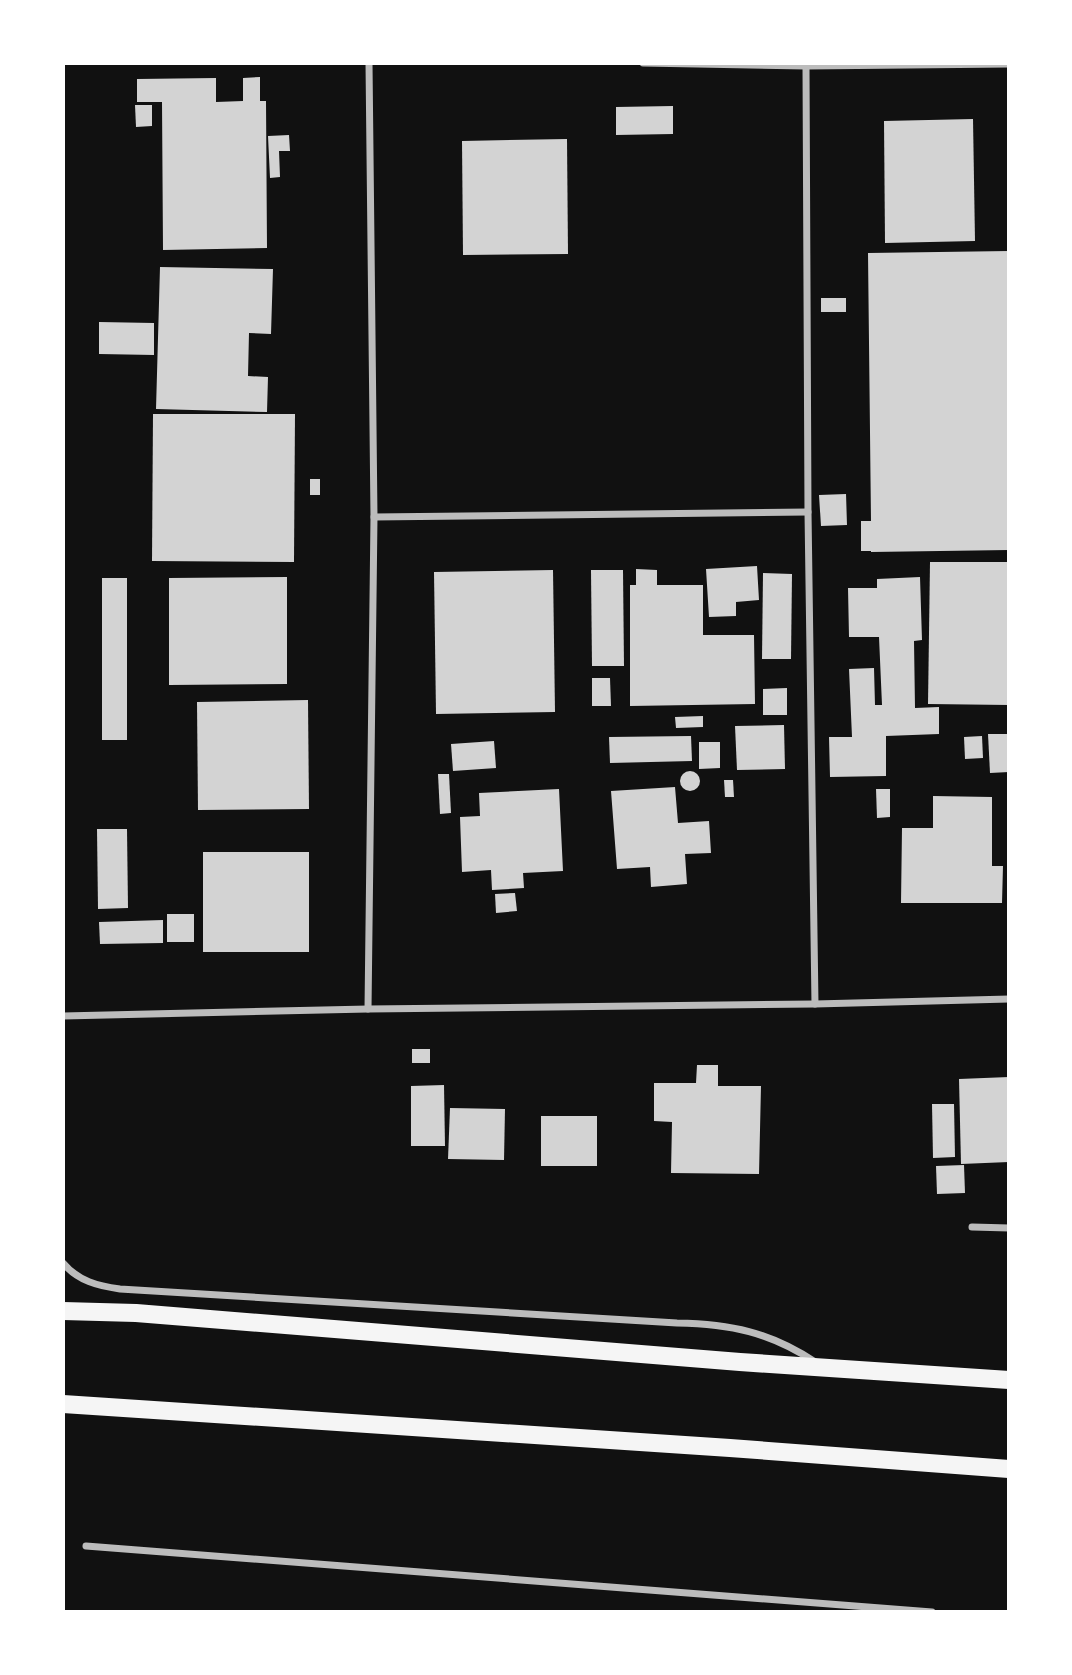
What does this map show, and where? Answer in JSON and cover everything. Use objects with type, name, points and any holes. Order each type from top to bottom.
[{"type":"main road","points":[[63,1311],[136,1313],[824,1368],[1009,1380]]},
{"type":"main road","points":[[63,1404],[1009,1469]]},
{"type":"street","points":[[369,63],[374,517],[369,1009]]},
{"type":"street","points":[[643,63],[806,66],[1009,64]]},
{"type":"street","points":[[806,66],[808,512],[816,1004]]},
{"type":"street","points":[[374,517],[808,512]]},
{"type":"street","points":[[63,1016],[1009,999]]},
{"type":"street","points":[[972,1227],[1009,1228]]},
{"type":"street","points":[[63,1263],[83,1280],[101,1287],[120,1289],[739,1328],[798,1351],[824,1368]]},
{"type":"street","points":[[86,1546],[932,1612]]},
{"type":"building","points":[[260,77],[260,101],[266,101],[267,248],[163,250],[162,102],[137,102],[137,79],[216,78],[216,102],[243,101],[243,78]]},
{"type":"building","points":[[135,105],[152,105],[152,126],[136,127]]},
{"type":"building","points":[[673,106],[673,134],[616,135],[616,107]]},
{"type":"building","points":[[973,119],[975,241],[885,243],[884,121]]},
{"type":"building","points":[[289,135],[290,151],[279,151],[280,177],[270,178],[268,136]]},
{"type":"building","points":[[567,139],[568,254],[463,255],[462,141]]},
{"type":"building","points":[[1009,251],[1009,550],[861,551],[861,521],[871,521],[868,253]]},
{"type":"building","points":[[160,267],[273,269],[271,334],[249,333],[248,376],[268,377],[267,412],[156,409]]},
{"type":"building","points":[[821,298],[846,298],[846,312],[821,312]]},
{"type":"building","points":[[99,322],[154,323],[154,355],[99,354]]},
{"type":"building","points":[[153,414],[295,414],[294,562],[152,561]]},
{"type":"building","points":[[310,479],[320,479],[320,495],[310,495]]},
{"type":"building","points":[[846,494],[847,525],[821,526],[819,495]]},
{"type":"building","points":[[930,562],[1009,562],[1009,705],[928,704]]},
{"type":"building","points":[[757,566],[759,600],[736,602],[736,616],[709,617],[706,569]]},
{"type":"building","points":[[636,569],[657,570],[657,585],[703,585],[703,635],[754,635],[755,704],[630,706],[630,585],[636,585]]},
{"type":"building","points":[[553,570],[555,712],[436,714],[434,572]]},
{"type":"building","points":[[591,570],[623,570],[624,666],[592,666]]},
{"type":"building","points":[[763,573],[792,574],[791,659],[762,659]]},
{"type":"building","points":[[287,577],[287,684],[169,685],[169,578]]},
{"type":"building","points":[[920,577],[922,640],[914,641],[915,708],[939,707],[939,734],[886,736],[886,776],[830,777],[829,737],[852,737],[849,669],[874,668],[875,705],[882,705],[879,637],[849,637],[848,588],[877,588],[877,579]]},
{"type":"building","points":[[102,578],[127,578],[127,740],[102,740]]},
{"type":"building","points":[[592,678],[610,678],[611,706],[592,706]]},
{"type":"building","points":[[787,688],[787,715],[763,715],[763,689]]},
{"type":"building","points":[[308,700],[309,809],[198,810],[197,702]]},
{"type":"building","points":[[703,716],[703,727],[676,728],[675,717]]},
{"type":"building","points":[[784,725],[785,769],[737,770],[735,726]]},
{"type":"building","points":[[988,734],[1009,734],[1009,772],[990,773]]},
{"type":"building","points":[[691,736],[692,761],[610,763],[609,737]]},
{"type":"building","points":[[982,736],[983,758],[965,759],[964,737]]},
{"type":"building","points":[[494,741],[496,768],[453,771],[451,744]]},
{"type":"building","points":[[699,742],[720,742],[720,768],[699,769]]},
{"type":"building","points":[[690,771],[697,774],[700,781],[697,788],[690,791],[683,788],[680,781],[683,774]]},
{"type":"building","points":[[438,774],[449,774],[451,813],[440,814]]},
{"type":"building","points":[[724,780],[733,780],[734,797],[725,797]]},
{"type":"building","points":[[675,787],[678,823],[709,821],[711,853],[685,854],[687,884],[651,887],[650,867],[617,869],[611,791]]},
{"type":"building","points":[[559,789],[563,871],[523,873],[524,888],[492,890],[491,870],[462,872],[460,817],[480,816],[479,793]]},
{"type":"building","points":[[876,789],[890,789],[890,817],[877,818]]},
{"type":"building","points":[[933,796],[992,797],[992,866],[1003,866],[1002,903],[901,903],[902,828],[933,828]]},
{"type":"building","points":[[97,829],[127,829],[128,908],[98,909]]},
{"type":"building","points":[[203,852],[309,852],[309,952],[203,952]]},
{"type":"building","points":[[515,893],[517,911],[496,913],[495,894]]},
{"type":"building","points":[[167,914],[194,914],[194,942],[167,942]]},
{"type":"building","points":[[163,920],[163,943],[100,944],[99,922]]},
{"type":"building","points":[[412,1049],[430,1049],[430,1063],[412,1063]]},
{"type":"building","points":[[697,1065],[718,1065],[718,1086],[761,1086],[759,1174],[671,1173],[672,1122],[654,1121],[654,1083],[696,1083]]},
{"type":"building","points":[[1009,1077],[1009,1162],[961,1164],[959,1079]]},
{"type":"building","points":[[444,1085],[445,1146],[411,1146],[411,1086]]},
{"type":"building","points":[[932,1104],[954,1104],[955,1157],[933,1158]]},
{"type":"building","points":[[450,1108],[505,1109],[504,1160],[448,1159]]},
{"type":"building","points":[[541,1116],[597,1116],[597,1166],[541,1166]]},
{"type":"building","points":[[964,1165],[965,1193],[937,1194],[936,1166]]}]
